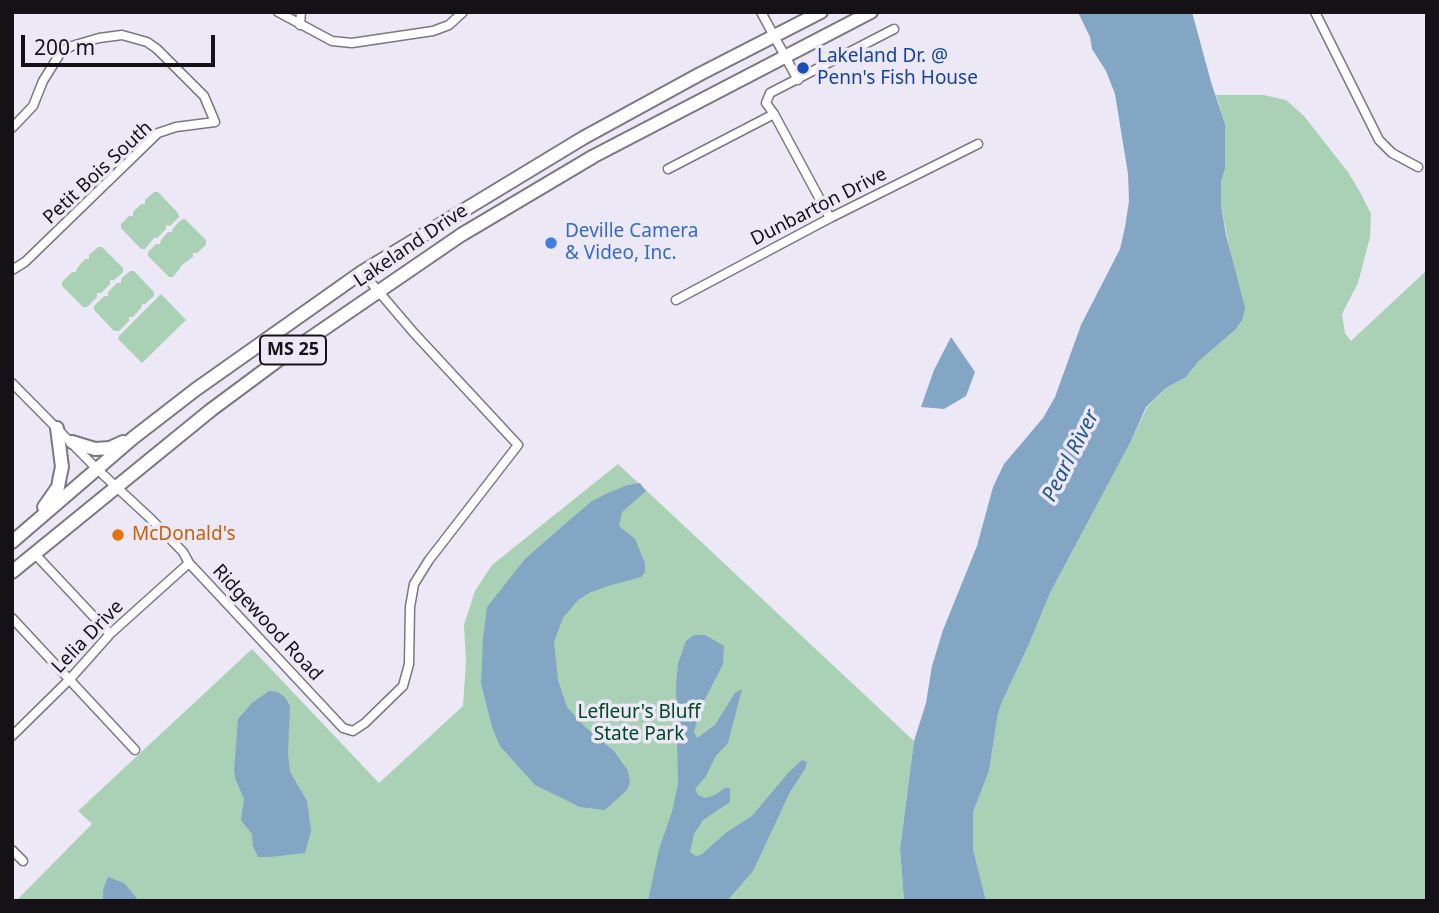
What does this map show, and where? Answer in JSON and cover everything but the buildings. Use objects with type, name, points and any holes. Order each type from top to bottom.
[{"type":"highway","name":"Lakeland Drive","points":[[17,538],[133,438],[247,351],[362,272],[583,138],[821,12]]},
{"type":"highway","name":"Lakeland Drive","points":[[12,572],[233,393],[461,235],[594,156],[871,12]]},
{"type":"highway","points":[[17,538],[58,487],[62,467],[57,428]]},
{"type":"highway","points":[[72,442],[103,449],[133,438]]},
{"type":"street","points":[[278,12],[332,41],[352,43],[433,31],[449,24],[463,12]]},
{"type":"street","points":[[300,25],[301,12]]},
{"type":"street","points":[[761,12],[798,80]]},
{"type":"street","points":[[1315,12],[1379,139],[1392,153],[1418,167]]},
{"type":"street","points":[[831,218],[766,103],[770,93],[894,29]]},
{"type":"street","name":"Petit Bois South","points":[[12,128],[33,106],[43,80],[61,52],[99,38],[122,35],[147,42],[157,49],[204,96],[215,122],[176,127],[158,133],[25,262],[12,270]]},
{"type":"street","points":[[668,169],[774,114]]},
{"type":"street","name":"Dunbarton Drive","points":[[676,300],[978,144]]},
{"type":"street","points":[[362,272],[379,290]]},
{"type":"street","name":"Ridgewood Road","points":[[12,383],[183,552],[189,563],[343,728],[353,731],[403,686],[410,664],[410,607],[414,584],[429,560],[519,445],[414,333],[379,290]]},
{"type":"street","points":[[34,553],[110,634]]},
{"type":"street","name":"Lelia Drive","points":[[12,736],[70,679],[110,634],[189,563]]},
{"type":"street","points":[[12,618],[135,750]]},
{"type":"street","points":[[12,850],[23,861]]},
{"type":"green space","points":[[1216,95],[1264,95],[1286,100],[1304,116],[1348,172],[1360,192],[1371,214],[1370,237],[1358,283],[1342,314],[1345,333],[1351,341],[1427,270],[1427,901],[986,901],[973,849],[973,812],[989,771],[1002,702],[1050,593],[1147,407],[1166,388],[1186,377],[1199,361],[1235,330],[1233,265],[1221,206],[1221,182],[1225,169],[1225,124]]},
{"type":"green space","points":[[158,192],[179,217],[170,226],[166,225],[166,229],[145,249],[141,249],[121,228],[121,224],[129,216],[133,216],[133,212],[141,204],[145,204],[145,200]]},
{"type":"green space","points":[[185,219],[206,240],[206,245],[193,253],[193,257],[182,265],[173,277],[169,277],[148,256],[148,252]]},
{"type":"green space","points":[[98,247],[102,247],[123,268],[123,272],[110,280],[110,284],[101,293],[97,293],[97,297],[87,307],[83,307],[62,286],[62,282],[72,272],[76,272]]},
{"type":"green space","points":[[134,271],[154,292],[154,296],[142,304],[133,317],[129,317],[129,321],[119,331],[114,331],[94,310],[94,306],[104,296],[108,296],[108,292],[117,283],[121,283],[121,279]]},
{"type":"green space","points":[[161,294],[186,320],[142,363],[118,339]]},
{"type":"green space","name":"Lefleur's Bluff State Park","points":[[618,464],[914,741],[900,849],[904,901],[16,901],[92,824],[78,811],[252,649],[379,783],[463,706],[466,660],[464,625],[475,591],[492,565]]},
{"type":"water","name":"Pearl River","points":[[1078,12],[1192,12],[1225,124],[1225,169],[1221,182],[1221,206],[1245,308],[1242,320],[1235,330],[1199,361],[1186,377],[1166,388],[1146,407],[1131,441],[1050,593],[1002,702],[989,771],[973,812],[973,849],[986,901],[904,901],[900,849],[914,741],[943,630],[977,546],[993,487],[1004,464],[1043,418],[1055,397],[1081,325],[1120,249],[1125,227],[1129,201],[1128,174],[1115,94],[1106,71],[1092,49],[1090,37]]},
{"type":"water","points":[[951,337],[975,372],[966,396],[944,409],[921,407],[934,370]]},
{"type":"water","points":[[640,483],[646,491],[622,512],[619,526],[635,539],[645,563],[645,572],[641,577],[608,586],[578,600],[563,618],[554,642],[558,680],[567,707],[585,727],[614,751],[628,771],[630,782],[627,790],[605,810],[580,807],[535,785],[500,746],[492,727],[481,683],[487,607],[525,559],[592,501],[628,485]]},
{"type":"water","points":[[694,635],[705,635],[724,646],[723,664],[700,709],[694,732],[697,738],[715,725],[735,693],[742,689],[728,743],[715,757],[706,776],[695,789],[698,795],[705,798],[730,788],[730,802],[703,820],[694,834],[690,852],[696,856],[701,855],[727,832],[752,816],[788,773],[802,760],[807,762],[753,871],[727,901],[648,901],[659,849],[678,784],[678,664],[686,641]]},
{"type":"water","points":[[269,691],[285,697],[290,706],[290,772],[307,801],[311,831],[305,853],[258,857],[252,834],[241,820],[244,799],[234,770],[238,719],[252,703]]},
{"type":"water","points":[[108,877],[124,883],[139,901],[103,901],[103,890]]},
{"type":"place","name":"Lakeland Dr. @ Penn's Fish House","points":[[803,68]]},
{"type":"place","name":"Deville Camera & Video, Inc.","points":[[551,243]]},
{"type":"place","name":"McDonald's","points":[[118,535]]}]
